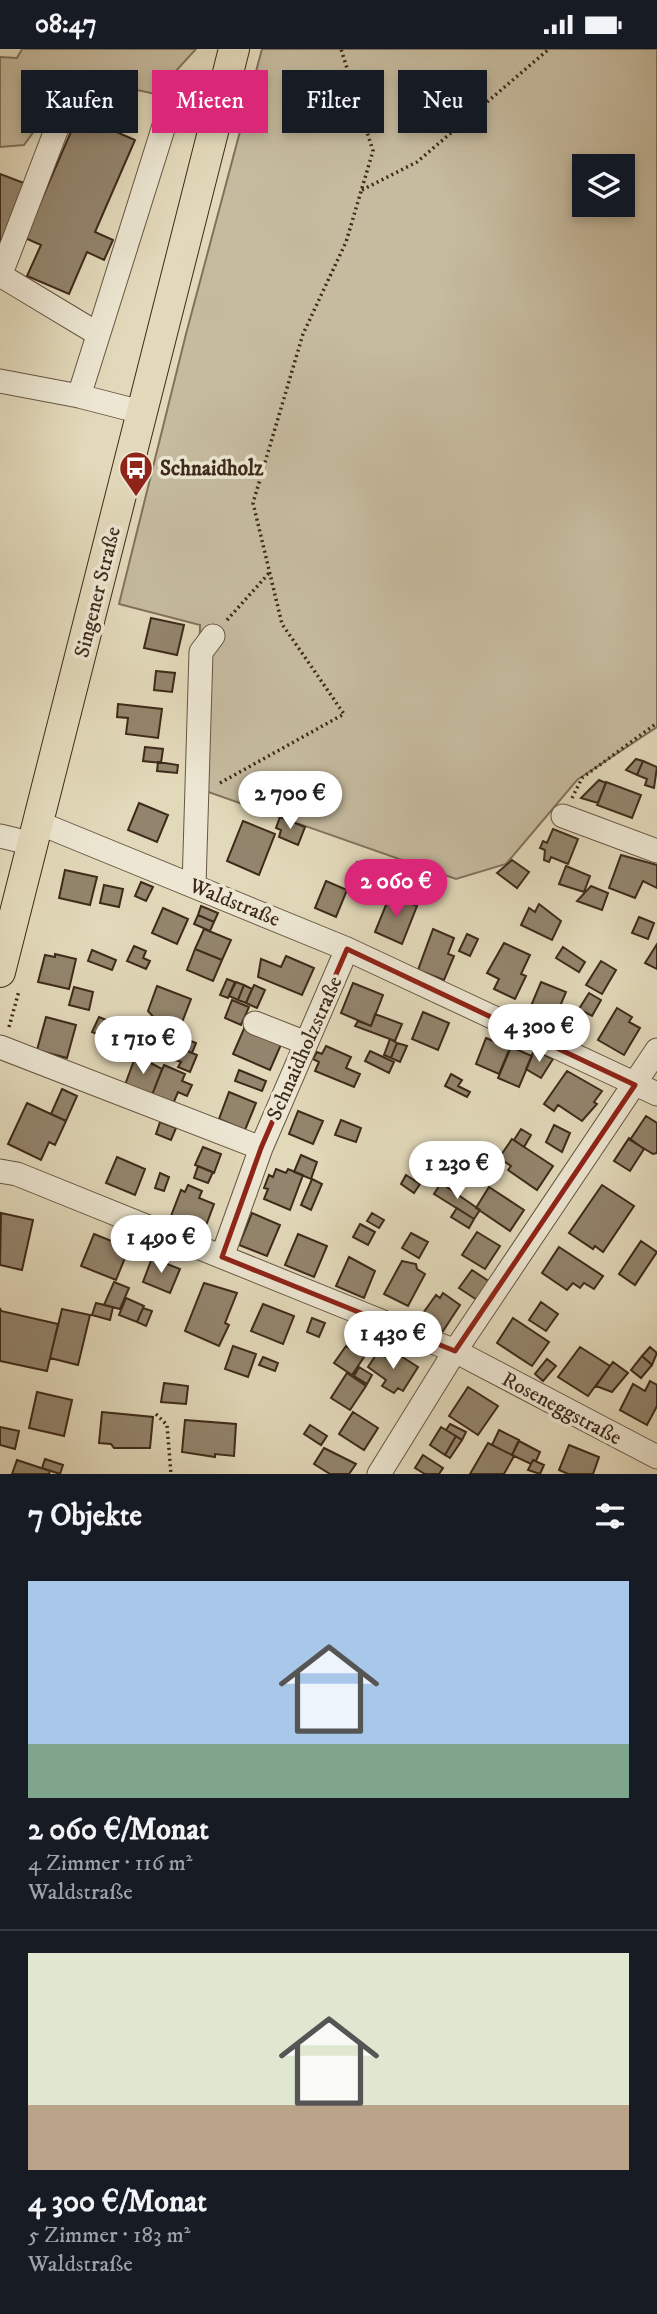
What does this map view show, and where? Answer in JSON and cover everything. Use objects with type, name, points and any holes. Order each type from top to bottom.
[{"type":"main road","name":"Singener Straße","points":[[0,972],[234,49]]},
{"type":"street","points":[[55,133],[0,275],[98,334]]},
{"type":"street","points":[[79,396],[162,133]]},
{"type":"street","points":[[0,381],[79,396],[141,412]]},
{"type":"street","points":[[194,886],[201,652],[214,636]]},
{"type":"street","points":[[563,816],[657,851]]},
{"type":"street","name":"Waldstraße","points":[[0,836],[36,833],[194,886],[348,949],[657,1094]]},
{"type":"street","name":"Schnaidholzstraße","points":[[222,1257],[261,1148],[348,949]]},
{"type":"street","points":[[255,1023],[306,1043]]},
{"type":"street","name":"Schnaidholzstraße","points":[[0,1047],[261,1148]]},
{"type":"street","points":[[379,1474],[455,1351],[657,1050]]},
{"type":"street","name":"Roseneggstraße","points":[[0,1171],[17,1174],[455,1351],[652,1458]]},
{"type":"path","points":[[197,788],[222,782],[344,714],[282,624],[253,503],[303,334],[346,242],[373,151],[341,49]]},
{"type":"path","points":[[362,190],[417,162],[549,49]]},
{"type":"path","points":[[214,636],[270,572]]},
{"type":"path","points":[[563,816],[582,778],[657,723]]},
{"type":"path","points":[[156,1414],[167,1425],[171,1474]]},
{"type":"highlighted area","points":[[347,949],[635,1085],[455,1351],[222,1257],[261,1148]]},
{"type":"shaded area","points":[[22,49],[196,49],[177,70],[152,70],[152,93],[138,90],[138,70],[21,70],[21,133],[33,133],[24,145],[0,147],[0,57],[17,58]]},
{"type":"shaded area","points":[[262,49],[657,49],[657,727],[577,780],[506,864],[456,879],[197,788],[200,625],[119,604],[240,133],[268,133],[268,70],[256,70]]},
{"type":"building","points":[[70,133],[119,133],[135,140],[95,232],[113,240],[104,260],[87,252],[69,294],[27,276],[41,245],[25,238]]},
{"type":"building","points":[[0,174],[24,183],[0,246]]},
{"type":"building","points":[[151,618],[184,625],[177,655],[144,648]]},
{"type":"building","points":[[156,671],[175,673],[172,692],[154,690]]},
{"type":"building","points":[[118,704],[162,709],[158,738],[126,734],[128,718],[117,717]]},
{"type":"building","points":[[145,747],[163,749],[161,763],[143,761]]},
{"type":"building","points":[[636,759],[643,761],[637,775],[626,770]]},
{"type":"building","points":[[643,761],[657,767],[654,788],[645,785],[647,779],[637,775]]},
{"type":"building","points":[[158,762],[178,765],[177,773],[157,771]]},
{"type":"building","points":[[599,780],[606,783],[598,803],[581,798]]},
{"type":"building","points":[[606,782],[641,795],[632,818],[597,805]]},
{"type":"building","points":[[139,803],[168,815],[157,842],[128,830]]},
{"type":"building","points":[[280,817],[305,827],[298,845],[279,837],[281,830],[276,828]]},
{"type":"building","points":[[243,821],[275,834],[259,875],[227,861]]},
{"type":"building","points":[[553,829],[578,839],[568,864],[551,857],[549,862],[544,860],[545,850],[540,848],[543,841],[547,843]]},
{"type":"building","points":[[621,855],[657,865],[657,888],[643,881],[635,898],[609,888]]},
{"type":"building","points":[[512,860],[529,872],[517,888],[497,873]]},
{"type":"building","points":[[357,862],[368,867],[360,883],[350,879]]},
{"type":"building","points":[[566,866],[590,876],[584,892],[559,884]]},
{"type":"building","points":[[65,870],[97,877],[90,905],[59,898]]},
{"type":"building","points":[[433,878],[442,882],[434,900],[425,896]]},
{"type":"building","points":[[326,881],[347,890],[336,917],[315,908]]},
{"type":"building","points":[[141,882],[153,887],[146,901],[135,896]]},
{"type":"building","points":[[104,885],[123,889],[119,907],[100,903]]},
{"type":"building","points":[[591,886],[608,893],[602,910],[577,901]]},
{"type":"building","points":[[390,895],[417,906],[402,944],[375,932]]},
{"type":"building","points":[[539,904],[561,921],[552,940],[521,925],[529,908],[535,912]]},
{"type":"building","points":[[201,906],[218,913],[214,922],[198,915]]},
{"type":"building","points":[[163,908],[188,919],[177,944],[152,933]]},
{"type":"building","points":[[198,915],[214,922],[210,931],[194,924]]},
{"type":"building","points":[[639,917],[654,923],[648,939],[632,933]]},
{"type":"building","points":[[204,929],[231,940],[222,960],[195,949]]},
{"type":"building","points":[[433,929],[454,938],[448,954],[454,956],[444,980],[418,970]]},
{"type":"building","points":[[467,934],[478,939],[470,956],[459,951]]},
{"type":"building","points":[[504,943],[530,955],[521,974],[526,976],[515,999],[494,989],[499,979],[487,973]]},
{"type":"building","points":[[657,944],[657,969],[645,963]]},
{"type":"building","points":[[134,946],[146,951],[143,958],[150,961],[146,969],[127,961]]},
{"type":"building","points":[[563,947],[585,962],[579,972],[556,958]]},
{"type":"building","points":[[195,949],[222,960],[213,981],[187,970]]},
{"type":"building","points":[[92,950],[116,960],[112,970],[88,961]]},
{"type":"building","points":[[55,954],[76,959],[69,989],[38,982],[45,955],[55,957]]},
{"type":"building","points":[[286,956],[314,968],[302,995],[258,977],[261,959],[281,967]]},
{"type":"building","points":[[601,961],[616,970],[602,994],[586,985]]},
{"type":"building","points":[[227,979],[235,982],[228,998],[220,995]]},
{"type":"building","points":[[236,982],[244,985],[238,1000],[229,996]]},
{"type":"building","points":[[541,982],[566,992],[556,1016],[531,1006]]},
{"type":"building","points":[[353,983],[383,995],[371,1026],[341,1013]]},
{"type":"building","points":[[244,985],[252,989],[246,1003],[238,1000]]},
{"type":"building","points":[[254,985],[265,990],[257,1008],[246,1003]]},
{"type":"building","points":[[157,986],[191,999],[181,1025],[157,1021],[148,1011]]},
{"type":"building","points":[[74,987],[93,992],[89,1010],[69,1005]]},
{"type":"building","points":[[589,993],[601,1000],[592,1016],[579,1009]]},
{"type":"building","points":[[232,1000],[249,1007],[241,1025],[225,1018]]},
{"type":"building","points":[[617,1008],[632,1017],[629,1022],[640,1028],[624,1055],[598,1040]]},
{"type":"building","points":[[423,1012],[449,1023],[438,1050],[412,1039]]},
{"type":"building","points":[[375,1014],[402,1024],[395,1041],[355,1026],[358,1021],[371,1026]]},
{"type":"building","points":[[46,1017],[76,1025],[67,1058],[37,1050]]},
{"type":"building","points":[[99,1017],[111,1022],[105,1038],[92,1032]]},
{"type":"building","points":[[111,1022],[138,1033],[132,1048],[105,1038]]},
{"type":"building","points":[[246,1024],[283,1040],[270,1070],[233,1054]]},
{"type":"building","points":[[171,1033],[196,1043],[192,1053],[167,1043]]},
{"type":"building","points":[[486,1038],[510,1048],[499,1074],[476,1064]]},
{"type":"building","points":[[390,1039],[397,1043],[391,1058],[384,1055]]},
{"type":"building","points":[[167,1043],[197,1055],[190,1072],[178,1067],[181,1062],[162,1055]]},
{"type":"building","points":[[397,1043],[407,1046],[400,1062],[391,1058]]},
{"type":"building","points":[[326,1046],[351,1057],[346,1068],[360,1074],[354,1087],[315,1071],[319,1062],[313,1059],[317,1052],[322,1054]]},
{"type":"building","points":[[511,1047],[532,1056],[519,1087],[498,1078]]},
{"type":"building","points":[[534,1050],[553,1059],[541,1078],[526,1069]]},
{"type":"building","points":[[370,1051],[394,1062],[389,1073],[365,1061]]},
{"type":"building","points":[[136,1055],[162,1069],[152,1095],[125,1085]]},
{"type":"building","points":[[164,1065],[185,1074],[182,1081],[192,1085],[187,1096],[178,1092],[173,1104],[152,1095]]},
{"type":"building","points":[[239,1070],[266,1081],[262,1091],[235,1081]]},
{"type":"building","points":[[567,1071],[602,1091],[594,1102],[597,1104],[582,1121],[558,1105],[554,1111],[544,1104]]},
{"type":"building","points":[[451,1074],[462,1080],[458,1086],[470,1092],[467,1097],[445,1086]]},
{"type":"building","points":[[62,1089],[77,1096],[66,1121],[51,1114]]},
{"type":"building","points":[[229,1092],[256,1103],[245,1130],[219,1119]]},
{"type":"building","points":[[27,1103],[66,1121],[55,1145],[49,1142],[41,1160],[8,1144]]},
{"type":"building","points":[[298,1111],[323,1121],[313,1144],[289,1134]]},
{"type":"building","points":[[646,1116],[657,1123],[657,1153],[653,1154],[630,1140]]},
{"type":"building","points":[[341,1120],[361,1128],[356,1142],[335,1135]]},
{"type":"building","points":[[160,1122],[176,1128],[171,1140],[156,1134]]},
{"type":"building","points":[[554,1125],[570,1133],[562,1152],[546,1142]]},
{"type":"building","points":[[521,1129],[531,1135],[524,1147],[514,1140]]},
{"type":"building","points":[[629,1138],[644,1149],[630,1171],[614,1161]]},
{"type":"building","points":[[512,1139],[553,1166],[537,1190],[508,1170],[511,1166],[499,1158]]},
{"type":"building","points":[[481,1144],[497,1155],[487,1171],[470,1159]]},
{"type":"building","points":[[203,1147],[221,1154],[214,1173],[195,1165]]},
{"type":"building","points":[[301,1155],[317,1162],[311,1179],[294,1172]]},
{"type":"building","points":[[117,1157],[145,1169],[135,1195],[106,1183]]},
{"type":"building","points":[[198,1166],[213,1172],[208,1183],[194,1178]]},
{"type":"building","points":[[276,1169],[286,1173],[288,1169],[303,1175],[290,1210],[264,1199],[268,1189],[264,1188],[269,1175],[273,1177]]},
{"type":"building","points":[[160,1173],[169,1177],[164,1191],[155,1188]]},
{"type":"building","points":[[406,1175],[420,1184],[414,1193],[401,1184]]},
{"type":"building","points":[[312,1179],[322,1184],[311,1210],[301,1205]]},
{"type":"building","points":[[441,1183],[480,1210],[474,1219],[434,1194]]},
{"type":"building","points":[[188,1185],[202,1191],[199,1198],[214,1204],[204,1231],[171,1216],[181,1190],[185,1192]]},
{"type":"building","points":[[602,1185],[634,1206],[603,1252],[595,1246],[593,1249],[569,1233]]},
{"type":"building","points":[[489,1187],[524,1210],[510,1231],[476,1208]]},
{"type":"building","points":[[457,1208],[474,1219],[469,1228],[451,1217]]},
{"type":"building","points":[[1,1213],[33,1220],[22,1270],[0,1265]]},
{"type":"building","points":[[252,1213],[280,1225],[267,1256],[239,1245]]},
{"type":"building","points":[[372,1213],[384,1220],[379,1228],[367,1221]]},
{"type":"building","points":[[360,1224],[375,1232],[368,1245],[353,1237]]},
{"type":"building","points":[[477,1232],[500,1246],[485,1269],[462,1255]]},
{"type":"building","points":[[411,1233],[428,1242],[419,1258],[402,1248]]},
{"type":"building","points":[[94,1234],[129,1248],[116,1280],[81,1266]]},
{"type":"building","points":[[298,1234],[327,1246],[314,1277],[285,1265]]},
{"type":"building","points":[[641,1241],[657,1252],[635,1285],[619,1274]]},
{"type":"building","points":[[559,1247],[603,1276],[594,1289],[584,1283],[580,1288],[573,1283],[567,1290],[542,1273]]},
{"type":"building","points":[[349,1257],[375,1271],[364,1298],[336,1286]]},
{"type":"building","points":[[152,1258],[180,1269],[170,1293],[143,1282]]},
{"type":"building","points":[[402,1261],[416,1264],[417,1269],[425,1274],[408,1306],[384,1294]]},
{"type":"building","points":[[472,1270],[490,1282],[477,1300],[459,1288]]},
{"type":"building","points":[[114,1282],[129,1288],[120,1309],[104,1305]]},
{"type":"building","points":[[204,1283],[237,1293],[225,1323],[229,1325],[219,1346],[185,1331]]},
{"type":"building","points":[[443,1293],[460,1305],[443,1331],[421,1316],[436,1295],[440,1298]]},
{"type":"building","points":[[126,1298],[144,1306],[137,1322],[119,1315]]},
{"type":"building","points":[[541,1302],[558,1314],[546,1331],[529,1320]]},
{"type":"building","points":[[96,1303],[113,1307],[110,1320],[92,1315]]},
{"type":"building","points":[[263,1304],[294,1316],[283,1344],[251,1331]]},
{"type":"building","points":[[0,1308],[1,1311],[58,1324],[47,1371],[0,1361]]},
{"type":"building","points":[[143,1308],[152,1311],[146,1326],[137,1322]]},
{"type":"building","points":[[62,1309],[90,1315],[78,1365],[50,1358]]},
{"type":"building","points":[[312,1318],[325,1323],[319,1337],[307,1332]]},
{"type":"building","points":[[513,1318],[549,1342],[532,1366],[497,1343]]},
{"type":"building","points":[[233,1346],[256,1354],[248,1377],[225,1369]]},
{"type":"building","points":[[346,1346],[364,1357],[352,1375],[334,1363]]},
{"type":"building","points":[[580,1347],[610,1366],[588,1396],[558,1377]]},
{"type":"building","points":[[650,1347],[657,1353],[652,1365],[642,1356]]},
{"type":"building","points":[[393,1351],[418,1367],[403,1391],[398,1388],[394,1393],[382,1386],[386,1380],[368,1367],[378,1352],[388,1359]]},
{"type":"building","points":[[642,1356],[652,1365],[641,1378],[631,1370]]},
{"type":"building","points":[[263,1357],[278,1363],[275,1371],[259,1365]]},
{"type":"building","points":[[547,1359],[556,1366],[543,1381],[535,1374]]},
{"type":"building","points":[[613,1362],[628,1373],[612,1392],[596,1386]]},
{"type":"building","points":[[359,1367],[372,1375],[367,1384],[354,1376]]},
{"type":"building","points":[[347,1373],[366,1386],[350,1410],[331,1398]]},
{"type":"building","points":[[650,1381],[657,1385],[657,1406],[647,1425],[620,1410],[633,1384],[645,1391]]},
{"type":"building","points":[[164,1383],[188,1386],[186,1404],[161,1402]]},
{"type":"building","points":[[468,1387],[498,1406],[478,1435],[449,1416]]},
{"type":"building","points":[[37,1392],[72,1400],[64,1436],[29,1428]]},
{"type":"building","points":[[102,1412],[153,1417],[150,1448],[114,1448],[111,1444],[99,1443]]},
{"type":"building","points":[[353,1412],[378,1428],[364,1450],[339,1434]]},
{"type":"building","points":[[185,1420],[236,1424],[234,1456],[215,1454],[215,1457],[182,1452]]},
{"type":"building","points":[[450,1424],[466,1432],[462,1440],[446,1430]]},
{"type":"building","points":[[310,1425],[327,1436],[321,1445],[304,1434]]},
{"type":"building","points":[[0,1427],[19,1431],[15,1449],[0,1445]]},
{"type":"building","points":[[441,1427],[456,1436],[445,1455],[430,1445]]},
{"type":"building","points":[[499,1430],[519,1440],[512,1455],[492,1445]]},
{"type":"building","points":[[456,1436],[462,1440],[450,1458],[445,1455]]},
{"type":"building","points":[[519,1441],[540,1452],[536,1461],[533,1460],[531,1464],[512,1455]]},
{"type":"building","points":[[488,1443],[514,1456],[504,1474],[470,1474]]},
{"type":"building","points":[[569,1445],[599,1457],[593,1474],[568,1474],[559,1470]]},
{"type":"building","points":[[324,1448],[356,1464],[349,1474],[330,1474],[314,1464]]},
{"type":"building","points":[[423,1455],[443,1468],[439,1474],[425,1474],[415,1468]]},
{"type":"building","points":[[45,1459],[63,1465],[60,1474],[42,1468]]},
{"type":"building","points":[[17,1460],[50,1471],[49,1474],[12,1474]]},
{"type":"building","points":[[533,1460],[544,1465],[540,1474],[528,1470]]},
{"type":"place","name":"Schnaidholz","points":[[136,498]]}]
